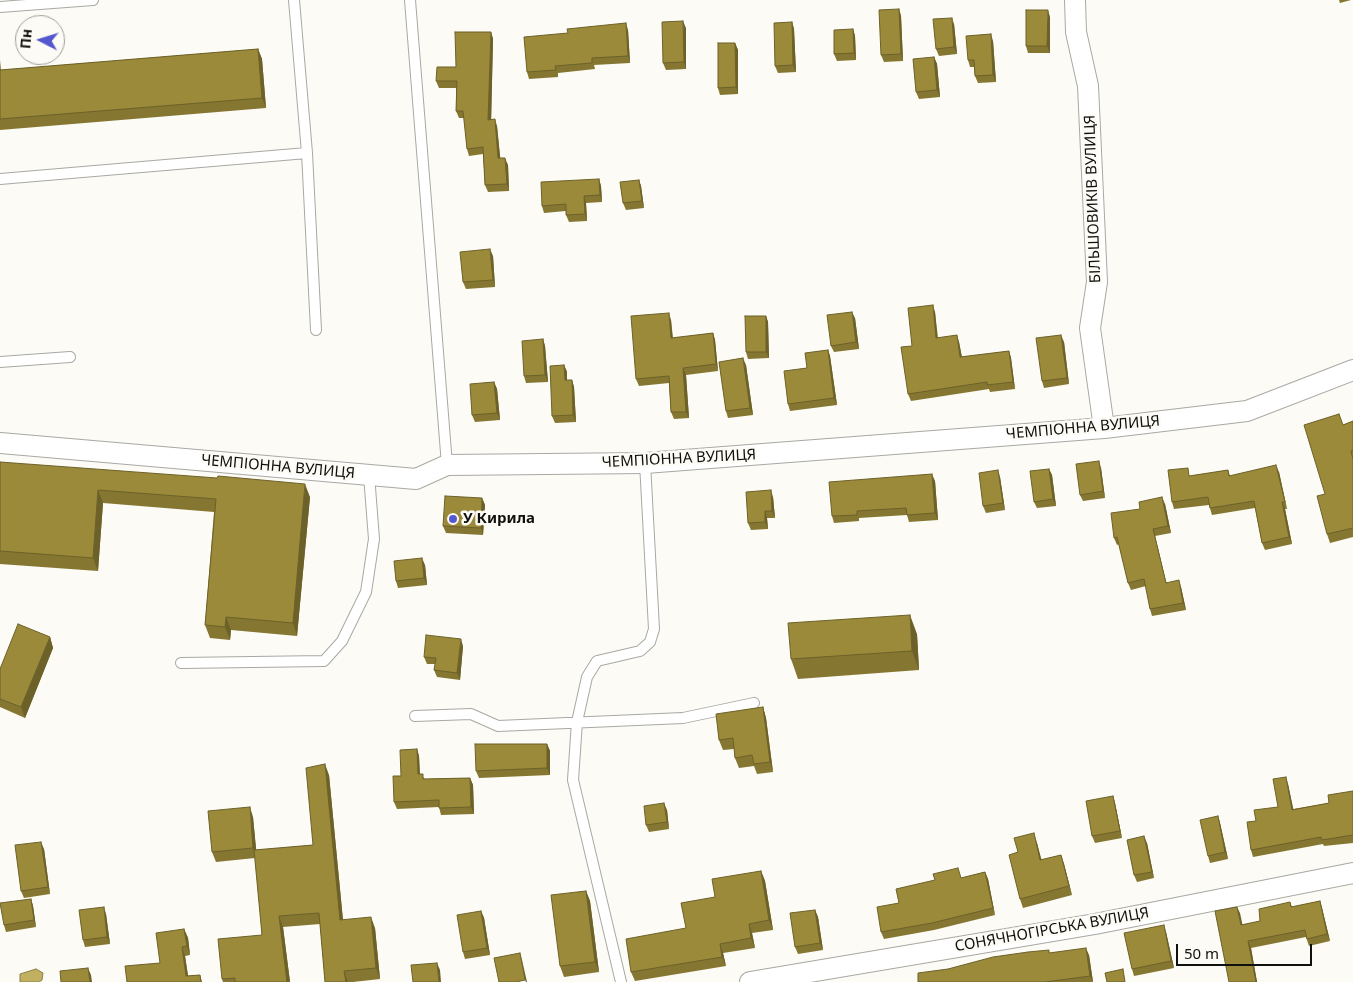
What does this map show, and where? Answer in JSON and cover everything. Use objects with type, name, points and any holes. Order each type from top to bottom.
[{"type":"street","name":"БІЛЬШОВИКІВ ВУЛИЦЯ","points":[[1075,0],[1076,32],[1088,86],[1097,282],[1090,328],[1104,428]]},
{"type":"street","name":"ЧЕМПІОННА ВУЛИЦЯ","points":[[0,443],[416,479],[447,465],[644,463],[1104,428],[1247,411],[1353,370]]},
{"type":"street","name":"СОНЯЧНОГІРСЬКА ВУЛИЦЯ","points":[[750,982],[1095,924],[1353,872]]},
{"type":"lane","points":[[0,7],[92,0]]},
{"type":"lane","points":[[294,0],[306,154],[316,330]]},
{"type":"lane","points":[[410,0],[447,465]]},
{"type":"lane","points":[[0,180],[306,154]]},
{"type":"lane","points":[[0,362],[70,357]]},
{"type":"lane","points":[[622,982],[573,780],[577,722],[587,677],[597,661],[640,651],[650,642],[654,629],[644,463]]},
{"type":"lane","points":[[181,664],[324,661],[342,642],[366,592],[374,539],[370,474]]},
{"type":"lane","points":[[415,716],[471,714],[498,726],[683,718],[754,703]]},
{"type":"shaded area","points":[[36,969],[43,973],[42,980],[39,982],[20,982],[20,974]]},
{"type":"building","points":[[899,9],[901,54],[881,55],[879,10]]},
{"type":"building","points":[[1026,10],[1048,10],[1047,46],[1026,46]]},
{"type":"building","points":[[952,18],[954,47],[936,49],[933,19]]},
{"type":"building","points":[[683,21],[684,62],[663,63],[662,22]]},
{"type":"building","points":[[792,22],[793,65],[775,66],[774,23]]},
{"type":"building","points":[[626,23],[628,56],[592,58],[592,63],[555,66],[556,70],[527,72],[524,37],[568,33],[567,29]]},
{"type":"building","points":[[853,29],[854,53],[834,54],[834,30]]},
{"type":"building","points":[[455,32],[491,32],[488,120],[495,119],[498,158],[505,158],[507,184],[485,185],[483,147],[467,149],[463,111],[456,111],[457,81],[436,81],[437,67],[456,67]]},
{"type":"building","points":[[991,34],[993,75],[975,76],[974,60],[968,60],[966,36]]},
{"type":"building","points":[[718,43],[735,43],[736,87],[718,88]]},
{"type":"building","points":[[258,49],[262,98],[0,119],[0,70]]},
{"type":"building","points":[[934,57],[937,90],[916,92],[913,59]]},
{"type":"building","points":[[599,179],[600,195],[584,196],[585,214],[566,215],[566,204],[542,206],[541,182]]},
{"type":"building","points":[[639,180],[642,201],[623,203],[620,182]]},
{"type":"building","points":[[490,249],[493,280],[463,282],[460,252]]},
{"type":"building","points":[[933,305],[936,338],[957,335],[960,357],[1009,351],[1013,382],[987,385],[987,382],[908,394],[901,347],[912,346],[908,308]]},
{"type":"building","points":[[852,312],[856,342],[831,346],[827,315]]},
{"type":"building","points":[[669,313],[671,338],[713,333],[716,364],[683,368],[686,412],[671,412],[669,376],[636,379],[631,316]]},
{"type":"building","points":[[745,316],[766,316],[766,352],[746,352]]},
{"type":"building","points":[[1061,335],[1067,378],[1042,381],[1036,338]]},
{"type":"building","points":[[543,339],[545,375],[524,376],[522,341]]},
{"type":"building","points":[[828,350],[834,398],[788,404],[784,371],[807,368],[805,353]]},
{"type":"building","points":[[743,358],[750,408],[726,411],[719,362]]},
{"type":"building","points":[[564,365],[565,380],[572,380],[573,415],[552,416],[550,366]]},
{"type":"building","points":[[494,382],[497,413],[472,415],[470,384]]},
{"type":"building","points":[[1339,414],[1343,425],[1353,421],[1353,450],[1351,451],[1353,459],[1353,528],[1327,534],[1317,496],[1325,494],[1304,425]]},
{"type":"building","points":[[1099,461],[1103,491],[1080,495],[1076,464]]},
{"type":"building","points":[[0,462],[217,478],[218,476],[305,484],[293,623],[226,617],[225,627],[205,625],[216,499],[98,490],[93,558],[0,551]]},
{"type":"building","points":[[1276,465],[1285,502],[1282,502],[1289,537],[1262,543],[1254,501],[1210,508],[1208,497],[1172,502],[1168,470],[1188,468],[1189,476],[1228,470],[1229,476]]},
{"type":"building","points":[[1049,469],[1053,499],[1034,502],[1030,471]]},
{"type":"building","points":[[998,470],[1003,503],[983,506],[979,473]]},
{"type":"building","points":[[932,474],[935,513],[907,515],[906,508],[857,511],[857,515],[832,516],[829,482]]},
{"type":"building","points":[[771,490],[772,511],[765,511],[765,522],[748,523],[746,492]]},
{"type":"building","points":[[445,496],[482,498],[481,528],[443,526]]},
{"type":"building","points":[[1162,497],[1168,526],[1153,529],[1166,583],[1179,580],[1183,603],[1150,609],[1144,579],[1128,583],[1117,537],[1114,538],[1111,513],[1140,509],[1139,502]]},
{"type":"building","points":[[422,558],[424,578],[396,581],[394,561]]},
{"type":"building","points":[[910,615],[912,651],[791,659],[788,623]]},
{"type":"building","points":[[18,624],[50,637],[21,707],[0,699],[0,669]]},
{"type":"building","points":[[426,635],[461,639],[457,673],[434,670],[436,658],[424,657]]},
{"type":"building","points":[[763,707],[770,762],[754,764],[752,755],[735,758],[733,738],[719,740],[716,714]]},
{"type":"building","points":[[475,744],[547,744],[547,768],[476,771]]},
{"type":"building","points":[[417,749],[418,774],[423,774],[423,779],[470,778],[471,807],[439,808],[439,800],[394,802],[393,776],[401,776],[400,750]]},
{"type":"building","points":[[325,764],[340,920],[371,917],[376,968],[344,971],[346,982],[325,982],[319,913],[279,916],[287,982],[235,982],[235,978],[222,979],[218,939],[262,935],[254,850],[313,845],[306,768]]},
{"type":"building","points":[[1286,777],[1292,810],[1329,803],[1328,795],[1353,791],[1353,835],[1322,840],[1321,837],[1251,850],[1247,822],[1256,821],[1254,810],[1278,807],[1273,779]]},
{"type":"building","points":[[1113,796],[1120,831],[1092,836],[1086,801]]},
{"type":"building","points":[[664,803],[667,822],[646,825],[644,806]]},
{"type":"building","points":[[250,807],[253,848],[212,852],[208,811]]},
{"type":"building","points":[[1218,816],[1225,852],[1208,856],[1200,820]]},
{"type":"building","points":[[1034,833],[1040,860],[1061,855],[1069,886],[1020,899],[1009,855],[1018,852],[1014,838]]},
{"type":"building","points":[[1144,836],[1152,872],[1134,875],[1127,840]]},
{"type":"building","points":[[41,842],[48,887],[21,891],[15,845]]},
{"type":"building","points":[[958,868],[961,878],[985,872],[993,908],[932,923],[881,932],[877,907],[899,903],[896,889],[935,880],[933,874]]},
{"type":"building","points":[[761,871],[769,920],[749,924],[751,938],[720,944],[722,957],[631,972],[626,939],[686,928],[681,903],[715,897],[712,879]]},
{"type":"building","points":[[586,891],[595,962],[560,966],[551,895]]},
{"type":"building","points":[[31,899],[34,920],[4,925],[0,903]]},
{"type":"building","points":[[1320,901],[1327,934],[1307,939],[1305,930],[1248,941],[1256,982],[1229,982],[1215,911],[1237,907],[1241,925],[1260,921],[1259,909],[1290,902],[1291,907]]},
{"type":"building","points":[[104,907],[107,937],[83,940],[79,910]]},
{"type":"building","points":[[815,910],[820,943],[795,947],[790,913]]},
{"type":"building","points":[[481,911],[487,948],[463,952],[457,915]]},
{"type":"building","points":[[1164,925],[1171,961],[1132,969],[1124,933]]},
{"type":"building","points":[[184,929],[187,946],[182,947],[186,976],[200,975],[201,982],[127,982],[125,966],[160,963],[156,933]]},
{"type":"building","points":[[1086,948],[1090,976],[1045,982],[918,982],[918,973],[948,969],[993,957],[1028,952],[1049,950],[1049,953]]},
{"type":"building","points":[[520,953],[525,980],[499,982],[494,958]]},
{"type":"building","points":[[437,963],[439,982],[413,982],[411,965]]},
{"type":"building","points":[[88,968],[90,982],[61,982],[60,971]]},
{"type":"building","points":[[1123,969],[1125,982],[1107,982],[1105,973]]},
{"type":"place","name":"У Кирила","points":[[453,519]]}]
